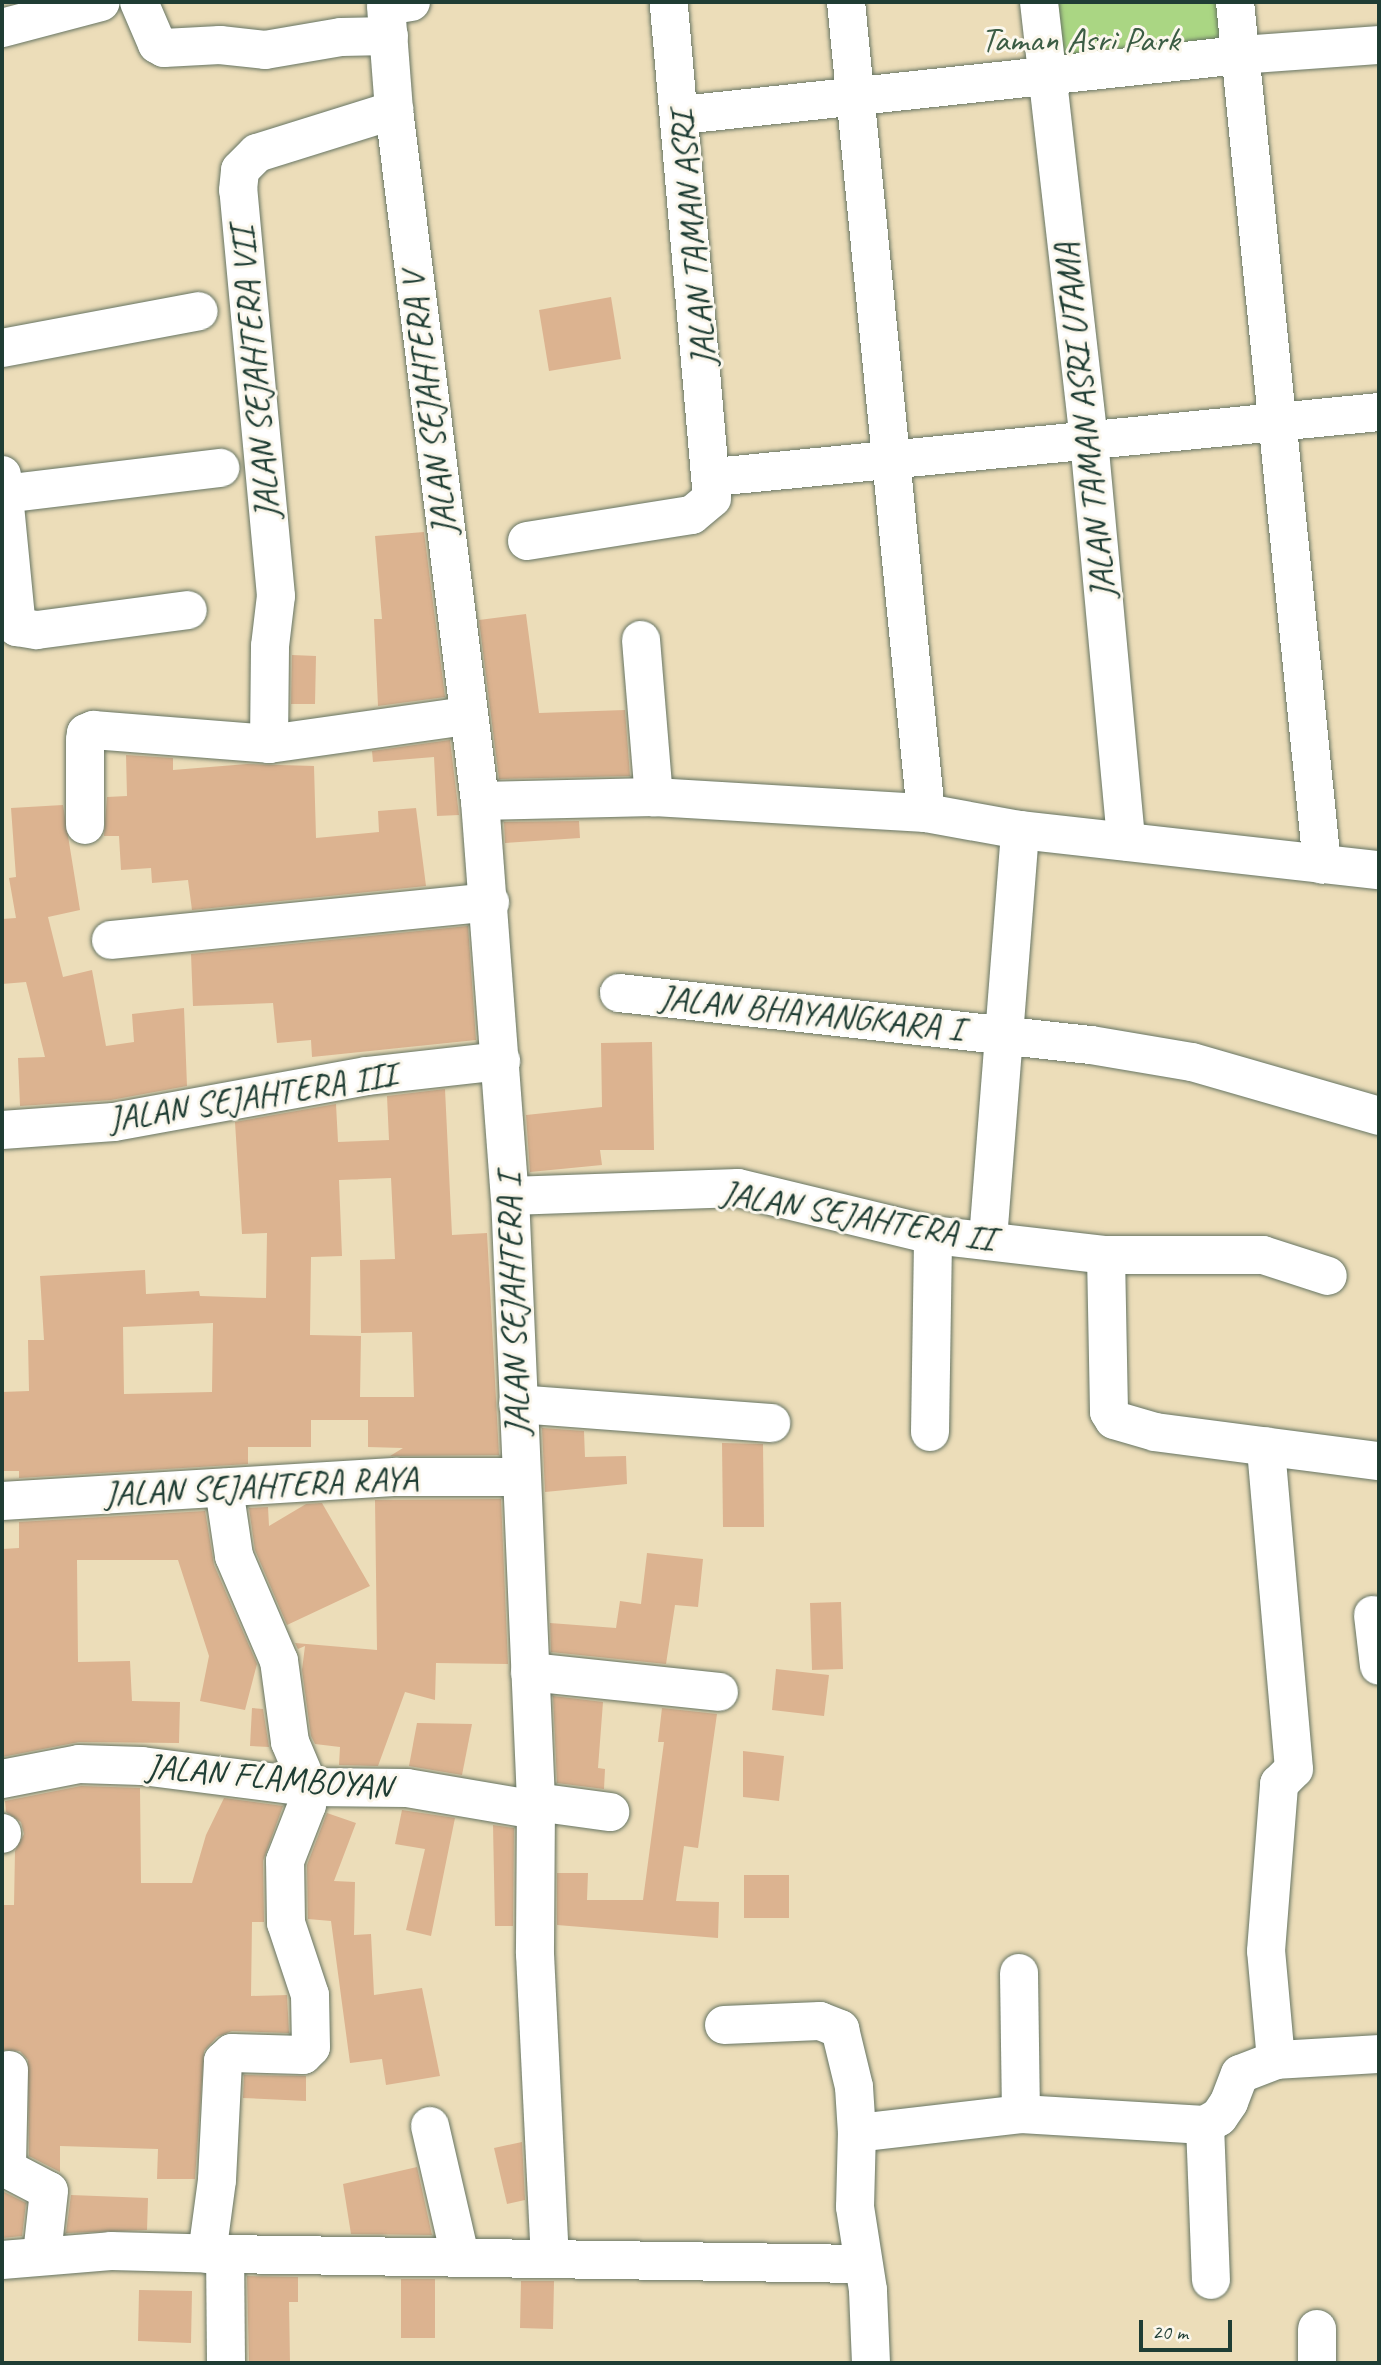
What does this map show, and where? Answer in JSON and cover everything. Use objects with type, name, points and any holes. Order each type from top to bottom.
[{"type":"street","points":[[2,28],[101,2]]},
{"type":"street","points":[[139,2],[157,44],[164,48],[220,45],[265,50],[341,37],[396,15]]},
{"type":"street","name":"JALAN TAMAN ASRI","points":[[669,2],[682,115],[714,477]]},
{"type":"street","points":[[846,2],[926,813]]},
{"type":"street","name":"JALAN TAMAN ASRI UTAMA","points":[[1039,2],[1089,440],[1126,841]]},
{"type":"street","points":[[1235,2],[1322,864]]},
{"type":"street","name":"JALAN SEJAHTERA V","points":[[396,15],[394,110],[466,716],[480,801]]},
{"type":"street","points":[[682,115],[1241,55],[1379,45]]},
{"type":"street","name":"JALAN SEJAHTERA VII","points":[[269,744],[270,646],[276,596],[238,190],[240,170],[257,153],[394,110]]},
{"type":"street","points":[[2,348],[199,311]]},
{"type":"street","points":[[527,541],[692,515],[712,498],[714,477],[1379,412]]},
{"type":"street","points":[[188,610],[37,630],[17,626],[3,484],[220,468]]},
{"type":"street","points":[[640,640],[654,797]]},
{"type":"street","points":[[85,824],[86,733],[171,733],[269,744],[466,716]]},
{"type":"street","points":[[480,801],[654,797],[926,813],[1020,830],[1379,870]]},
{"type":"street","name":"JALAN SEJAHTERA I","points":[[480,801],[490,902],[510,1196],[536,1806],[534,1954],[550,2257]]},
{"type":"street","points":[[988,1240],[1020,830]]},
{"type":"street","points":[[111,940],[490,902]]},
{"type":"street","name":"JALAN BHAYANGKARA I","points":[[619,993],[1003,1033],[1192,1062],[1378,1110]]},
{"type":"street","name":"JALAN SEJAHTERA III","points":[[2,1130],[114,1122],[367,1076],[501,1061]]},
{"type":"street","name":"JALAN SEJAHTERA II","points":[[510,1196],[738,1188],[933,1236],[1106,1255],[1263,1255],[1328,1276]]},
{"type":"street","points":[[930,1432],[933,1236]]},
{"type":"street","points":[[1106,1255],[1109,1412],[1114,1419],[1156,1432],[1379,1461]]},
{"type":"street","points":[[518,1404],[772,1423]]},
{"type":"street","points":[[1266,1446],[1294,1769],[1279,1784],[1266,1951],[1276,2060]]},
{"type":"street","name":"JALAN SEJAHTERA RAYA","points":[[2,1501],[397,1477],[520,1477]]},
{"type":"street","points":[[224,1488],[234,1556],[279,1661],[290,1742],[309,1787],[307,1805],[285,1861],[286,1923],[310,1995],[311,2047],[303,2055],[232,2053],[223,2061],[216,2254],[226,2363]]},
{"type":"street","points":[[1373,1615],[1379,1666]]},
{"type":"street","points":[[530,1672],[719,1692]]},
{"type":"street","name":"JALAN FLAMBOYAN","points":[[2,1779],[79,1764],[231,1774],[309,1787],[407,1788],[536,1806],[610,1812]]},
{"type":"street","points":[[1019,1973],[1021,2114]]},
{"type":"street","points":[[724,2025],[820,2021],[840,2029],[854,2087],[857,2133],[855,2207],[871,2363]]},
{"type":"street","points":[[857,2133],[1021,2114],[1205,2125],[1219,2117],[1229,2102],[1240,2074],[1276,2060],[1379,2054]]},
{"type":"street","points":[[9,2070],[7,2169],[49,2191],[42,2253]]},
{"type":"street","points":[[1205,2125],[1211,2280]]},
{"type":"street","points":[[430,2126],[460,2256]]},
{"type":"street","points":[[2,2260],[42,2253],[550,2257],[862,2264]]},
{"type":"green space","name":"Taman Asri Park","points":[[1036,2],[1240,2],[1247,58],[1044,83]]},
{"type":"building","points":[[611,297],[621,359],[549,371],[539,310]]},
{"type":"building","points":[[424,532],[445,697],[378,706],[374,619],[382,619],[375,536]]},
{"type":"building","points":[[526,614],[539,713],[625,710],[630,776],[499,779],[479,620]]},
{"type":"building","points":[[292,655],[316,656],[315,704],[291,704]]},
{"type":"building","points":[[450,740],[459,815],[437,816],[434,757],[373,762],[372,751]]},
{"type":"building","points":[[126,755],[173,758],[173,770],[247,764],[314,766],[316,838],[379,832],[378,811],[416,808],[426,886],[192,910],[188,880],[152,883],[151,868],[121,870],[119,836],[104,836],[107,797],[127,796]]},
{"type":"building","points":[[63,805],[80,910],[48,917],[63,977],[92,970],[106,1046],[134,1042],[132,1014],[184,1008],[187,1086],[111,1100],[20,1106],[18,1058],[45,1057],[26,982],[2,984],[2,919],[16,918],[9,878],[16,877],[11,808]]},
{"type":"building","points":[[579,821],[580,838],[505,843],[504,822]]},
{"type":"building","points":[[468,926],[476,1040],[312,1057],[311,1040],[277,1043],[273,1003],[193,1006],[191,954]]},
{"type":"building","points":[[652,1042],[654,1150],[600,1150],[602,1165],[530,1172],[526,1115],[602,1107],[601,1043]]},
{"type":"building","points":[[445,1089],[452,1235],[487,1233],[499,1455],[390,1456],[403,1448],[368,1447],[368,1420],[311,1420],[311,1447],[248,1447],[248,1464],[19,1478],[19,1471],[2,1471],[2,1392],[29,1391],[28,1340],[44,1340],[40,1276],[145,1270],[146,1294],[199,1291],[200,1296],[266,1298],[267,1233],[242,1234],[235,1122],[336,1104],[338,1142],[389,1140],[387,1096]],"holes":[[[391,1178],[395,1259],[360,1260],[361,1333],[412,1332],[414,1397],[360,1397],[361,1336],[310,1335],[311,1257],[342,1256],[339,1180]],[[213,1323],[212,1392],[124,1394],[123,1327]]]},
{"type":"building","points":[[542,1428],[584,1431],[585,1457],[626,1456],[627,1484],[545,1492]]},
{"type":"building","points":[[722,1443],[763,1444],[764,1527],[723,1527]]},
{"type":"building","points":[[501,1499],[508,1664],[436,1663],[435,1700],[405,1692],[378,1766],[339,1765],[340,1747],[315,1744],[311,1736],[302,1670],[305,1646],[298,1649],[295,1643],[377,1650],[375,1500]]},
{"type":"building","points":[[322,1503],[370,1586],[287,1625],[255,1550],[249,1508],[268,1507],[269,1526],[306,1504]]},
{"type":"building","points":[[205,1511],[214,1565],[257,1664],[245,1710],[200,1701],[209,1656],[178,1560],[77,1560],[78,1662],[130,1661],[132,1701],[180,1702],[179,1743],[79,1742],[2,1757],[2,1549],[19,1548],[19,1522]]},
{"type":"building","points":[[647,1553],[703,1559],[698,1607],[675,1605],[666,1664],[551,1652],[550,1623],[616,1628],[620,1601],[641,1604]]},
{"type":"building","points":[[841,1602],[843,1669],[812,1670],[810,1603]]},
{"type":"building","points":[[776,1669],[829,1675],[824,1716],[772,1710]]},
{"type":"building","points":[[553,1696],[603,1702],[598,1768],[605,1769],[604,1789],[557,1783]]},
{"type":"building","points":[[252,1708],[263,1709],[269,1747],[250,1746]]},
{"type":"building","points":[[662,1708],[717,1714],[698,1848],[684,1846],[676,1901],[719,1902],[718,1938],[557,1925],[557,1873],[588,1873],[587,1900],[643,1900],[664,1742],[658,1742]]},
{"type":"building","points":[[417,1723],[472,1724],[462,1775],[409,1766]]},
{"type":"building","points":[[743,1751],[784,1756],[779,1801],[743,1797]]},
{"type":"building","points":[[81,1786],[140,1788],[141,1883],[192,1883],[206,1835],[224,1798],[283,1806],[263,1861],[264,1922],[252,1922],[251,1996],[287,1995],[289,2033],[232,2031],[217,2037],[204,2051],[195,2179],[157,2179],[158,2149],[60,2146],[60,2172],[29,2156],[28,2060],[20,2051],[2,2050],[4,1905],[14,1905],[15,1851],[24,1834],[21,1822],[6,1812],[5,1801]]},
{"type":"building","points":[[402,1810],[455,1818],[431,1936],[406,1930],[425,1849],[395,1844]]},
{"type":"building","points":[[327,1813],[356,1823],[334,1881],[355,1882],[354,1935],[371,1934],[374,1995],[422,1988],[440,2076],[386,2085],[382,2059],[350,2063],[331,1921],[308,1919],[307,1865]]},
{"type":"building","points":[[493,1825],[514,1828],[513,1926],[495,1926]]},
{"type":"building","points":[[744,1875],[789,1875],[789,1918],[744,1918]]},
{"type":"building","points":[[244,2075],[306,2076],[306,2101],[243,2098]]},
{"type":"building","points":[[522,2142],[525,2200],[507,2204],[494,2148]]},
{"type":"building","points":[[417,2167],[432,2235],[351,2234],[343,2184]]},
{"type":"building","points":[[2,2191],[26,2203],[22,2236],[2,2238]]},
{"type":"building","points":[[71,2195],[148,2198],[147,2230],[66,2233]]},
{"type":"building","points":[[247,2276],[298,2277],[298,2302],[289,2302],[290,2363],[249,2363]]},
{"type":"building","points":[[401,2279],[435,2279],[435,2338],[401,2338]]},
{"type":"building","points":[[521,2281],[554,2281],[553,2329],[520,2328]]},
{"type":"building","points":[[139,2290],[192,2291],[191,2343],[138,2341]]}]
